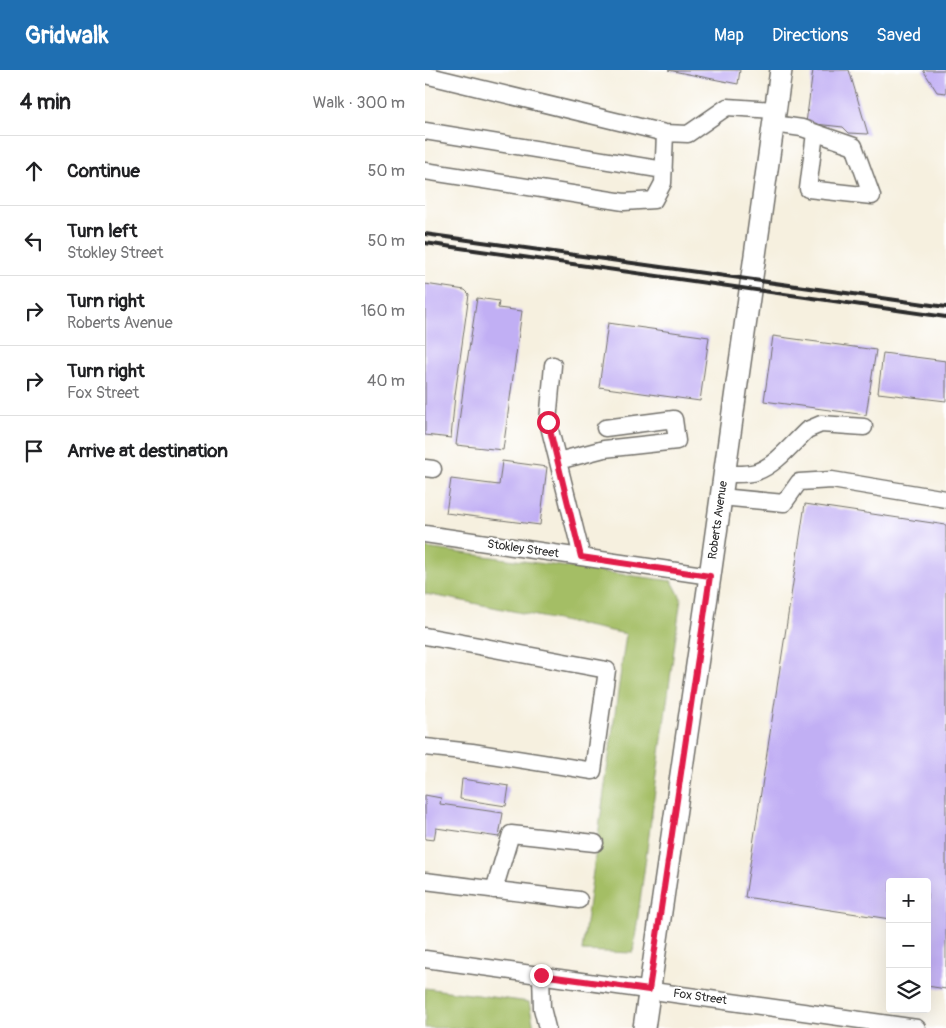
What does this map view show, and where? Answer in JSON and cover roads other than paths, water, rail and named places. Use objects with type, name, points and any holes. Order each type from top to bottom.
[{"type":"main road","name":"Roberts Avenue","points":[[644,1028],[725,474],[781,70]]},
{"type":"street","points":[[425,75],[665,133],[688,134],[727,108],[775,117],[854,146],[872,196],[808,189],[815,133]]},
{"type":"street","points":[[425,131],[664,170]]},
{"type":"street","points":[[425,171],[624,202],[654,200],[663,183],[665,133]]},
{"type":"street","points":[[553,365],[548,422],[581,557]]},
{"type":"street","points":[[558,461],[604,448],[677,441],[675,418],[605,428]]},
{"type":"street","points":[[725,474],[746,474],[764,468],[807,430],[815,426],[821,424],[864,427]]},
{"type":"street","points":[[721,496],[784,503],[799,482],[832,480],[946,499]]},
{"type":"street","name":"Stokley Street","points":[[425,534],[710,576]]},
{"type":"street","points":[[425,636],[607,670],[593,771],[472,752],[425,747]]},
{"type":"street","points":[[494,890],[511,834],[595,844]]},
{"type":"street","points":[[425,881],[579,900]]},
{"type":"street","name":"Fox Street","points":[[425,958],[917,1028]]},
{"type":"street","points":[[541,975],[541,1008],[547,1028]]},
{"type":"railway","points":[[425,234],[946,307]]},
{"type":"railway","points":[[425,243],[946,317]]}]
